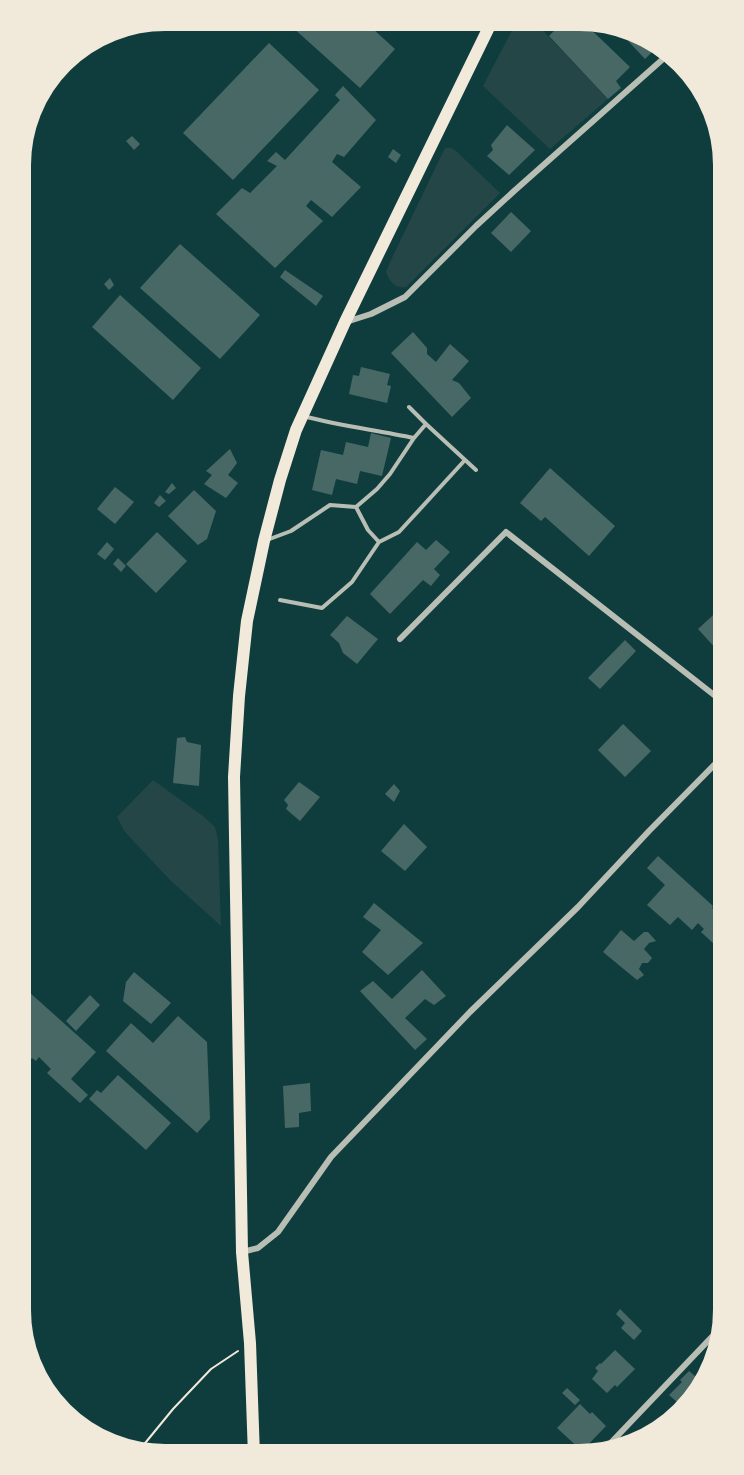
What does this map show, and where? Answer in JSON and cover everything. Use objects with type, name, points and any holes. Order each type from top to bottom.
[{"type":"main road","points":[[254,1448],[250,1343],[242,1252],[234,777],[247,621],[264,541],[296,430],[345,322],[489,27]]},
{"type":"street","points":[[345,322],[371,314],[405,297],[505,198],[665,57]]},
{"type":"street","points":[[400,639],[507,532],[717,697]]},
{"type":"street","points":[[242,1252],[258,1248],[278,1232],[331,1157],[470,1012],[578,907],[717,762]]},
{"type":"street","points":[[610,1444],[714,1334]]},
{"type":"lane","points":[[409,407],[476,470]]},
{"type":"lane","points":[[303,416],[329,423],[414,438]]},
{"type":"lane","points":[[264,541],[291,531],[330,505],[356,507],[390,474],[426,424]]},
{"type":"lane","points":[[280,600],[322,608],[352,582],[379,542],[399,532],[465,460]]},
{"type":"lane","points":[[356,507],[368,530],[379,542]]},
{"type":"path","points":[[142,1446],[173,1409],[212,1369],[250,1343]]},
{"type":"shaded area","points":[[514,27],[540,27],[608,99],[550,149],[483,86]]},
{"type":"shaded area","points":[[445,148],[455,150],[500,193],[406,287],[396,286],[386,272]]},
{"type":"shaded area","points":[[153,780],[215,827],[218,839],[221,926],[170,880],[125,832],[117,817]]},
{"type":"building","points":[[292,27],[371,27],[395,49],[360,88]]},
{"type":"building","points":[[558,27],[589,28],[630,67],[616,81],[621,88],[608,99],[549,36]]},
{"type":"building","points":[[621,34],[655,49],[645,59]]},
{"type":"building","points":[[269,43],[319,90],[233,180],[183,133]]},
{"type":"building","points":[[343,86],[376,120],[344,157],[337,154],[332,162],[361,187],[332,217],[311,200],[306,206],[323,221],[275,268],[216,214],[242,188],[250,193],[277,166],[267,161],[276,152],[285,160],[340,100],[335,95]]},
{"type":"building","points":[[507,125],[535,150],[509,175],[487,156],[493,150],[491,145]]},
{"type":"building","points":[[132,136],[140,144],[134,150],[126,141]]},
{"type":"building","points":[[393,149],[401,155],[396,163],[388,157]]},
{"type":"building","points":[[511,212],[531,231],[511,252],[491,233]]},
{"type":"building","points":[[180,244],[260,315],[220,359],[140,288]]},
{"type":"building","points":[[285,270],[323,296],[316,306],[280,277]]},
{"type":"building","points":[[110,278],[114,285],[109,290],[104,284]]},
{"type":"building","points":[[120,295],[201,368],[173,400],[92,327]]},
{"type":"building","points":[[413,332],[427,348],[427,354],[436,362],[450,344],[469,361],[452,380],[459,383],[471,398],[452,417],[391,353]]},
{"type":"building","points":[[361,367],[390,374],[387,385],[391,386],[387,403],[349,394],[353,375],[359,376]]},
{"type":"building","points":[[371,433],[391,438],[382,476],[360,471],[357,484],[336,479],[332,495],[312,490],[321,450],[343,455],[346,442],[368,447]]},
{"type":"building","points":[[230,449],[237,463],[228,475],[238,483],[226,498],[204,484],[212,475],[206,471]]},
{"type":"building","points":[[550,468],[615,526],[589,556],[545,517],[541,521],[520,503]]},
{"type":"building","points":[[172,483],[176,488],[169,494],[165,492]]},
{"type":"building","points":[[115,487],[134,502],[115,524],[97,509]]},
{"type":"building","points":[[194,490],[216,511],[207,539],[198,545],[168,516]]},
{"type":"building","points":[[160,495],[166,501],[159,507],[154,503]]},
{"type":"building","points":[[157,532],[187,561],[156,593],[126,564]]},
{"type":"building","points":[[436,540],[450,552],[434,569],[440,575],[431,586],[423,580],[390,614],[370,594],[417,542],[426,550]]},
{"type":"building","points":[[107,542],[114,549],[105,560],[97,554]]},
{"type":"building","points":[[118,558],[126,566],[121,572],[113,564]]},
{"type":"building","points":[[717,612],[717,650],[698,629]]},
{"type":"building","points":[[347,616],[378,639],[357,664],[343,653],[339,643],[330,635]]},
{"type":"building","points":[[625,640],[636,651],[600,689],[588,678]]},
{"type":"building","points":[[623,724],[651,751],[625,777],[598,750]]},
{"type":"building","points":[[185,737],[187,742],[201,745],[199,786],[173,783],[177,738]]},
{"type":"building","points":[[299,782],[320,797],[300,821],[286,809],[288,805],[284,800]]},
{"type":"building","points":[[394,784],[400,791],[394,802],[385,794]]},
{"type":"building","points":[[404,824],[427,847],[405,871],[381,851]]},
{"type":"building","points":[[658,856],[713,906],[712,908],[717,913],[717,940],[714,944],[701,932],[704,929],[698,923],[692,930],[678,917],[670,925],[647,905],[665,885],[647,868]]},
{"type":"building","points":[[374,903],[423,943],[388,975],[362,952],[381,930],[363,917]]},
{"type":"building","points":[[621,930],[634,941],[644,932],[648,932],[656,941],[649,943],[644,949],[652,958],[648,963],[642,963],[639,969],[644,975],[637,980],[603,952]]},
{"type":"building","points":[[422,970],[446,996],[434,1005],[425,999],[405,1018],[427,1039],[415,1050],[360,991],[373,981],[392,999]]},
{"type":"building","points":[[134,972],[171,1003],[151,1024],[123,1001],[126,982]]},
{"type":"building","points":[[27,990],[96,1052],[71,1079],[88,1095],[80,1103],[47,1073],[51,1069],[39,1057],[36,1061],[27,1056]]},
{"type":"building","points":[[90,995],[100,1005],[76,1031],[66,1021]]},
{"type":"building","points":[[178,1016],[207,1042],[210,1119],[197,1133],[106,1051],[131,1023],[153,1043]]},
{"type":"building","points":[[118,1075],[171,1123],[146,1150],[89,1099],[97,1090],[101,1093]]},
{"type":"building","points":[[310,1083],[311,1111],[299,1113],[299,1127],[285,1128],[283,1086]]},
{"type":"building","points":[[620,1309],[642,1331],[634,1340],[621,1328],[625,1323],[616,1314]]},
{"type":"building","points":[[615,1350],[635,1369],[617,1387],[615,1385],[607,1393],[592,1379],[598,1371],[595,1368]]},
{"type":"building","points":[[689,1371],[698,1379],[680,1404],[669,1395],[682,1382],[680,1380]]},
{"type":"building","points":[[567,1388],[580,1400],[575,1405],[562,1393]]},
{"type":"building","points":[[580,1404],[606,1426],[585,1448],[579,1448],[557,1428]]},
{"type":"building","points":[[658,1419],[661,1421],[656,1425],[648,1429]]}]
